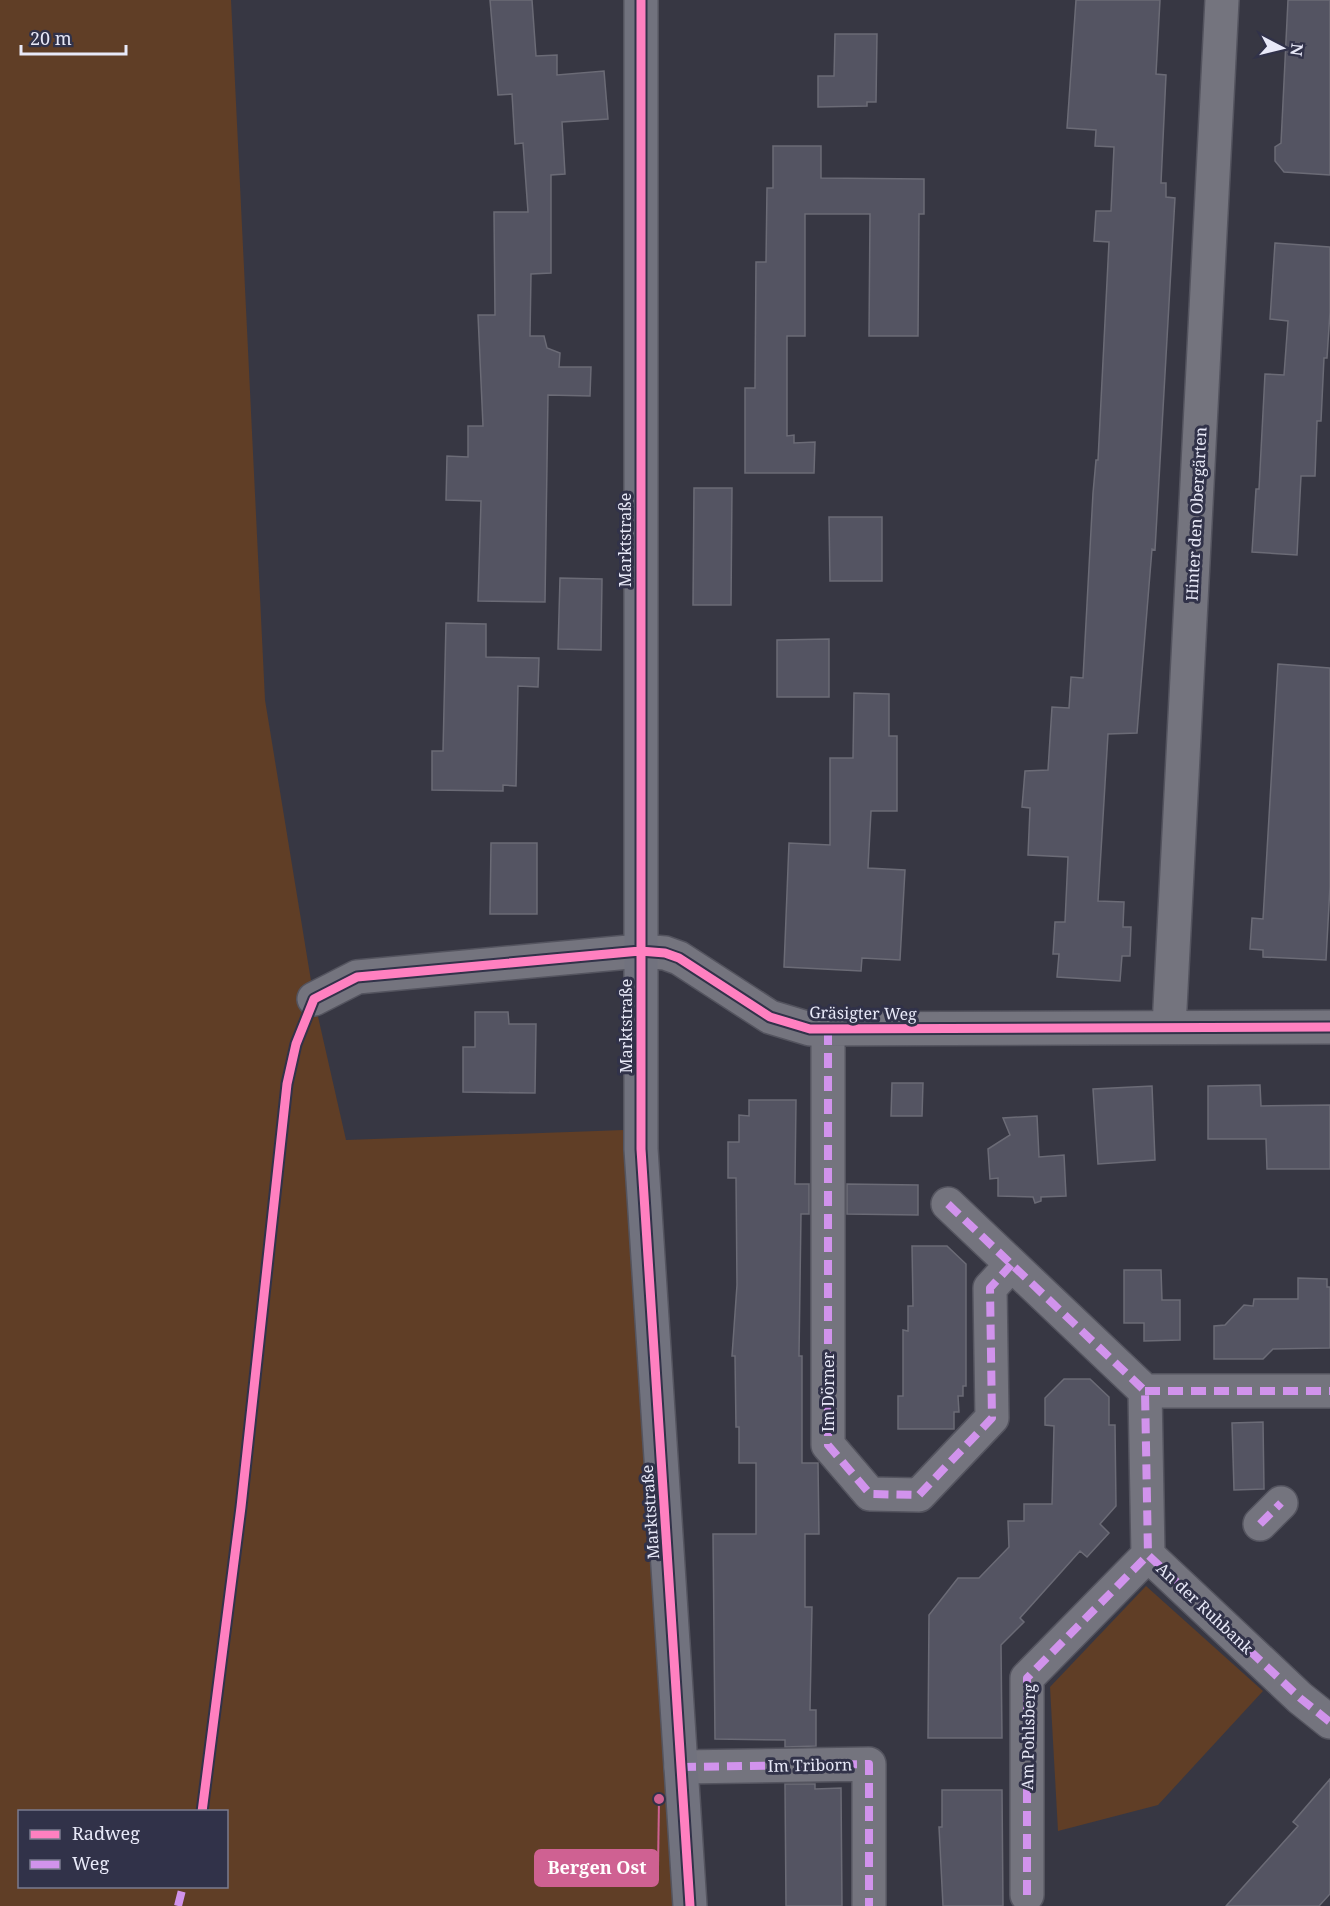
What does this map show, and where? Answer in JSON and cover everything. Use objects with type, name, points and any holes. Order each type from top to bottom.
[{"type":"street","name":"Marktstraße","points":[[641,0],[641,1149],[690,1906]]},
{"type":"street","name":"Hinter den Obergärten","points":[[1169,1027],[1222,0]]},
{"type":"street","name":"Gräsigter Weg","points":[[314,999],[357,977],[640,951],[665,953],[692,964],[750,1006],[782,1022],[828,1030],[1330,1027]]},
{"type":"street","name":"Im Dörner","points":[[828,1030],[828,1445],[870,1494],[919,1495],[992,1418],[990,1288],[1011,1265]]},
{"type":"street","points":[[948,1204],[1145,1391],[1330,1391]]},
{"type":"street","name":"An der Ruhbank","points":[[1145,1391],[1148,1555],[1300,1698],[1330,1722]]},
{"type":"street","name":"Am Pohlsberg","points":[[1027,1895],[1027,1678],[1148,1555]]},
{"type":"street","name":"Im Triborn","points":[[681,1767],[869,1764],[869,1906]]},
{"type":"shaded area","points":[[0,0],[231,0],[265,700],[314,999],[346,1140],[624,1130],[655,1585],[684,1906],[0,1906]]},
{"type":"shaded area","points":[[1146,1586],[1263,1691],[1158,1805],[1058,1831],[1050,1687]]},
{"type":"building","points":[[490,0],[532,0],[536,56],[557,55],[557,75],[604,71],[608,119],[562,122],[565,174],[551,175],[551,273],[531,274],[530,336],[544,336],[547,348],[560,353],[559,367],[591,367],[590,396],[548,395],[545,602],[478,601],[481,501],[446,500],[447,456],[468,457],[468,426],[483,426],[478,315],[495,315],[494,212],[528,212],[523,143],[515,144],[512,94],[498,95]]},
{"type":"building","points":[[1076,0],[1160,0],[1156,74],[1166,75],[1161,183],[1166,183],[1166,197],[1175,198],[1155,550],[1152,549],[1137,733],[1108,734],[1098,901],[1124,902],[1123,927],[1131,927],[1130,956],[1122,956],[1120,981],[1057,977],[1059,954],[1053,954],[1055,922],[1065,922],[1068,857],[1028,855],[1030,808],[1022,807],[1025,771],[1048,770],[1052,707],[1069,708],[1071,677],[1083,678],[1093,493],[1096,460],[1098,460],[1109,242],[1094,241],[1096,211],[1111,211],[1114,147],[1095,146],[1096,130],[1067,128]]},
{"type":"building","points":[[1288,0],[1330,0],[1330,175],[1284,172],[1275,161],[1275,147],[1281,143]]},
{"type":"building","points":[[835,34],[877,34],[876,102],[867,102],[867,106],[818,107],[818,76],[834,76]]},
{"type":"building","points":[[773,146],[821,146],[821,178],[924,179],[924,214],[919,214],[918,336],[869,336],[870,214],[805,214],[805,336],[787,336],[787,436],[794,435],[794,443],[815,442],[814,473],[745,473],[745,388],[755,388],[756,262],[766,262],[767,188],[773,188]]},
{"type":"building","points":[[1275,243],[1330,247],[1330,312],[1327,358],[1324,358],[1321,421],[1317,421],[1315,476],[1301,476],[1297,555],[1252,552],[1256,489],[1259,489],[1265,374],[1284,375],[1288,321],[1270,319]]},
{"type":"building","points":[[694,488],[732,488],[731,605],[693,605]]},
{"type":"building","points":[[829,517],[882,517],[882,581],[830,581]]},
{"type":"building","points":[[560,578],[602,579],[601,650],[558,649]]},
{"type":"building","points":[[446,623],[486,624],[486,657],[539,658],[538,687],[518,686],[516,786],[503,785],[503,791],[432,790],[432,751],[443,751]]},
{"type":"building","points":[[829,639],[829,697],[777,697],[777,640]]},
{"type":"building","points":[[1278,664],[1330,668],[1330,886],[1326,960],[1263,957],[1263,950],[1250,949],[1252,918],[1263,919]]},
{"type":"building","points":[[854,693],[889,694],[889,736],[897,736],[897,811],[871,811],[868,868],[905,870],[900,960],[862,958],[861,971],[784,967],[789,843],[830,845],[830,758],[853,758]]},
{"type":"building","points":[[491,843],[537,843],[537,914],[490,914]]},
{"type":"building","points":[[475,1012],[508,1012],[509,1024],[536,1024],[535,1093],[463,1092],[463,1047],[475,1047]]},
{"type":"building","points":[[892,1083],[923,1083],[922,1116],[891,1116]]},
{"type":"building","points":[[1260,1085],[1261,1106],[1330,1105],[1330,1169],[1267,1169],[1266,1139],[1208,1139],[1208,1086]]},
{"type":"building","points":[[1152,1086],[1155,1160],[1098,1164],[1093,1089]]},
{"type":"building","points":[[749,1100],[796,1100],[795,1184],[809,1184],[809,1214],[801,1214],[799,1356],[802,1356],[802,1463],[818,1463],[819,1534],[805,1534],[805,1607],[812,1607],[810,1710],[816,1710],[816,1746],[785,1747],[785,1740],[715,1739],[713,1534],[756,1534],[756,1463],[739,1463],[739,1427],[736,1427],[735,1356],[732,1356],[737,1285],[736,1178],[728,1178],[728,1142],[739,1142],[739,1115],[749,1116]]},
{"type":"building","points":[[1037,1116],[1039,1157],[1064,1155],[1066,1196],[1041,1197],[1041,1201],[1035,1203],[1033,1197],[998,1196],[998,1178],[990,1179],[988,1149],[1010,1135],[1003,1118]]},
{"type":"building","points":[[847,1184],[918,1185],[918,1215],[847,1214]]},
{"type":"building","points":[[912,1246],[947,1246],[966,1264],[966,1386],[963,1386],[963,1396],[958,1396],[959,1412],[954,1412],[954,1429],[898,1429],[898,1396],[903,1396],[903,1330],[908,1331],[908,1306],[913,1306]]},
{"type":"building","points":[[1124,1270],[1161,1270],[1162,1300],[1180,1300],[1180,1340],[1144,1341],[1144,1323],[1124,1323]]},
{"type":"building","points":[[1298,1278],[1327,1279],[1327,1287],[1330,1287],[1330,1348],[1273,1349],[1263,1359],[1214,1359],[1214,1326],[1225,1325],[1244,1305],[1253,1306],[1254,1299],[1298,1299]]},
{"type":"building","points":[[1064,1379],[1090,1379],[1109,1397],[1109,1425],[1115,1425],[1116,1506],[1100,1524],[1109,1533],[1087,1557],[1080,1551],[1020,1618],[1024,1622],[1001,1645],[1002,1738],[928,1738],[929,1615],[958,1578],[979,1578],[1009,1547],[1008,1521],[1024,1521],[1024,1504],[1052,1504],[1054,1426],[1045,1425],[1045,1398]]},
{"type":"building","points":[[1263,1422],[1264,1489],[1234,1490],[1232,1423]]},
{"type":"building","points":[[1330,1779],[1330,1894],[1319,1906],[1226,1906],[1298,1826],[1293,1822]]},
{"type":"building","points":[[785,1784],[815,1784],[815,1789],[841,1788],[842,1906],[786,1906]]},
{"type":"building","points":[[942,1790],[1002,1790],[1003,1906],[943,1906],[939,1827],[942,1827]]},
{"type":"marked path","points":[[828,1030],[828,1445],[870,1494],[919,1495],[992,1418],[990,1288],[1011,1265]]},
{"type":"marked path","points":[[948,1204],[1145,1391],[1148,1555],[1300,1698],[1330,1722]]},
{"type":"marked path","points":[[1145,1391],[1330,1391]]},
{"type":"marked path","points":[[1260,1524],[1281,1503]]},
{"type":"marked path","points":[[1027,1895],[1027,1678],[1148,1555]]},
{"type":"marked path","points":[[681,1767],[869,1764],[869,1906]]},
{"type":"marked path","points":[[178,1906],[182,1888]]},
{"type":"cycle path","points":[[641,0],[641,1149],[690,1906]]},
{"type":"cycle path","points":[[202,1810],[241,1507],[287,1084],[296,1044],[314,999],[357,977],[640,951],[665,953],[679,958],[770,1017],[810,1029],[1330,1027]]},
{"type":"place","name":"Bergen Ost","points":[[659,1799]]}]
